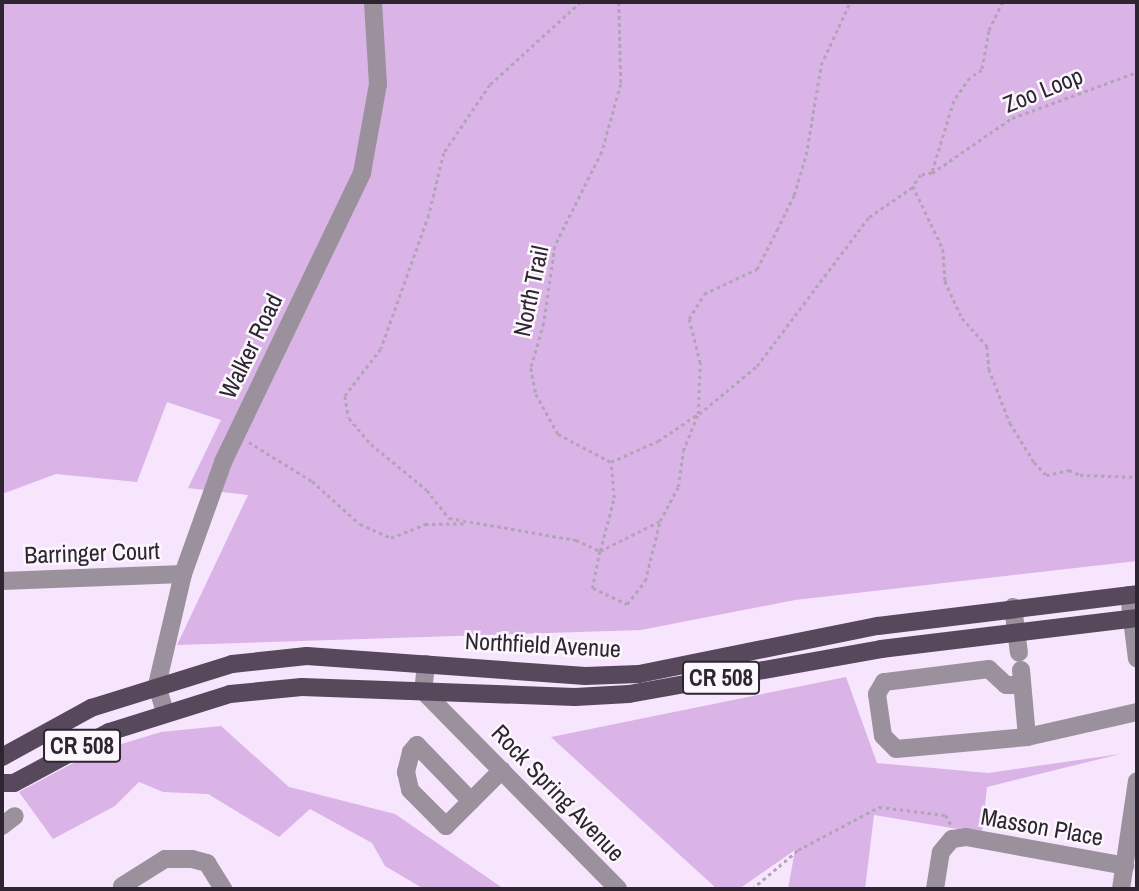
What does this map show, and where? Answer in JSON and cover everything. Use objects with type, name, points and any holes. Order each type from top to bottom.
[{"type":"main road","name":"Northfield Avenue","points":[[2,757],[91,709],[157,685],[232,664],[307,656],[585,676],[639,674],[797,639],[1013,607],[1133,595]]},
{"type":"main road","name":"Northfield Avenue","points":[[2,783],[13,783],[109,732],[165,712],[230,694],[302,687],[629,694],[826,657],[1135,618]]},
{"type":"street","name":"Walker Road","points":[[165,712],[157,685],[183,574],[223,462],[362,173],[378,84],[373,2]]},
{"type":"street","name":"Barringer Court","points":[[2,581],[183,574]]},
{"type":"street","points":[[1133,595],[1137,659]]},
{"type":"street","points":[[1013,607],[1027,737]]},
{"type":"street","points":[[423,691],[426,664]]},
{"type":"street","points":[[1021,669],[1006,685],[989,669],[884,682],[877,694],[883,736],[896,749],[1027,737],[1137,712]]},
{"type":"street","name":"Rock Spring Avenue","points":[[423,691],[618,889]]},
{"type":"street","name":"Rock Spring Avenue","points":[[464,692],[458,711],[464,731]]},
{"type":"street","points":[[471,801],[502,770]]},
{"type":"street","points":[[1121,889],[1137,780]]},
{"type":"street","points":[[935,889],[941,852],[954,839]]},
{"type":"street","name":"Masson Place","points":[[954,839],[1125,866]]},
{"type":"street","points":[[122,886],[165,859],[192,859],[207,863],[223,889]]},
{"type":"path","points":[[471,524],[449,517],[427,490],[371,444],[349,418],[345,396],[381,349],[429,215],[444,153],[490,85],[581,2]]},
{"type":"path","name":"North Trail","points":[[611,461],[558,434],[536,394],[531,368],[544,323],[555,246],[602,152],[621,85],[619,2]]},
{"type":"path","points":[[850,2],[821,65],[806,155],[794,195],[777,230],[757,269],[704,294],[689,320],[700,363],[698,414],[683,451],[678,486],[660,521],[645,581],[632,603],[604,596],[593,588],[614,498],[611,461],[658,441],[698,414],[757,366],[869,217],[913,187],[943,249],[945,281],[962,318],[987,346],[989,369],[1010,424],[1034,461],[1046,475],[1069,470],[1080,475],[1137,477]]},
{"type":"path","points":[[932,173],[954,101],[970,78],[982,70],[989,31],[1003,2]]},
{"type":"path","name":"Zoo Loop","points":[[913,187],[921,175],[932,173],[1012,118],[1137,72]]},
{"type":"path","points":[[241,439],[312,481],[360,524],[391,538],[425,524],[471,524],[576,540],[600,551]]},
{"type":"path","points":[[600,551],[660,521]]},
{"type":"path","points":[[752,889],[798,850],[879,807],[946,815],[954,839]]},
{"type":"shaded area","points":[[2,2],[1137,2],[1137,561],[795,600],[641,630],[177,645],[248,495],[188,488],[221,420],[167,402],[137,482],[56,474],[2,494]]},
{"type":"shaded area","points":[[846,677],[877,763],[988,773],[1120,754],[987,787],[982,833],[874,815],[865,889],[788,889],[795,850],[739,889],[717,889],[551,737]]},
{"type":"shaded area","points":[[221,726],[289,787],[395,814],[504,889],[424,889],[385,866],[372,843],[310,809],[279,837],[208,794],[163,792],[139,782],[115,806],[53,839],[19,792],[92,753],[161,732]]}]
